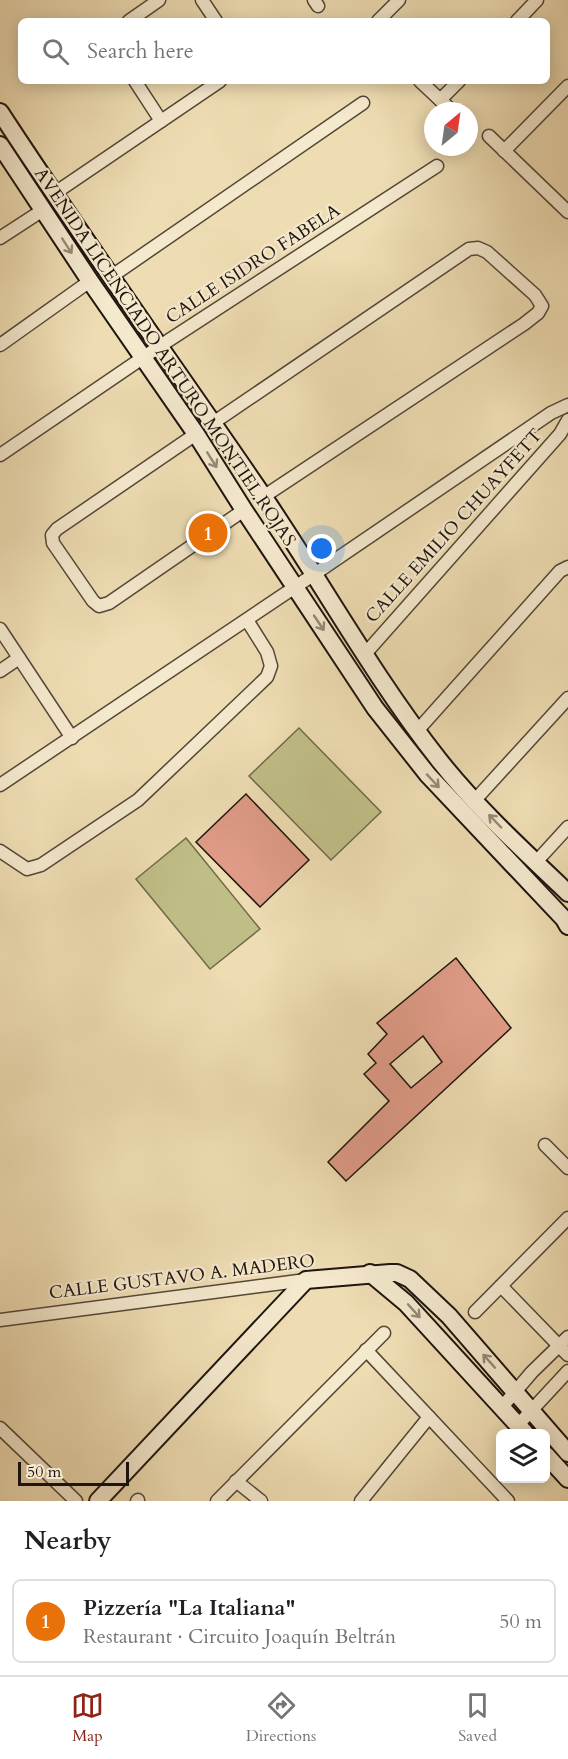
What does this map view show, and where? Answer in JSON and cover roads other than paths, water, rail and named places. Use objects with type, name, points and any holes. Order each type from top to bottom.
[{"type":"main road","name":"AVENIDA LICENCIADO ARTURO MONTIEL ROJAS","points":[[0,112],[263,497],[417,731],[475,800],[568,892]]},
{"type":"main road","name":"AVENIDA LICENCIADO ARTURO MONTIEL ROJAS","points":[[0,145],[90,281],[196,434],[375,708],[428,775],[567,920]]},
{"type":"main road","name":"CALLE GUSTAVO A. MADERO","points":[[306,1280],[370,1273],[398,1273],[410,1279],[449,1317],[568,1453]]},
{"type":"main road","points":[[370,1273],[406,1303],[522,1429]]},
{"type":"main road","points":[[98,1501],[306,1280]]},
{"type":"main road","points":[[550,1459],[568,1479]]},
{"type":"street","points":[[133,18],[159,0]]},
{"type":"street","points":[[202,0],[214,18]]},
{"type":"street","points":[[381,18],[399,0]]},
{"type":"street","points":[[520,18],[537,0]]},
{"type":"street","points":[[137,84],[161,121]]},
{"type":"street","points":[[55,193],[216,84]]},
{"type":"street","points":[[423,84],[440,100],[456,84]]},
{"type":"street","points":[[504,151],[568,86]]},
{"type":"street","points":[[111,276],[363,103]]},
{"type":"street","points":[[489,136],[568,212]]},
{"type":"street","name":"CALLE ISIDRO FABELA","points":[[0,455],[160,346],[437,166]]},
{"type":"street","points":[[0,238],[44,210]]},
{"type":"street","points":[[213,423],[469,249],[478,248],[487,252],[535,295],[542,306],[538,313],[524,324],[263,497]]},
{"type":"street","points":[[0,345],[90,281]]},
{"type":"street","points":[[0,785],[313,576],[551,413],[568,405]]},
{"type":"street","name":"CALLE EMILIO CHUAYFETT","points":[[365,654],[564,438],[568,420]]},
{"type":"street","points":[[196,434],[57,529],[52,535],[53,543],[93,601],[99,606],[109,603],[244,510]]},
{"type":"street","points":[[417,731],[560,571],[568,567]]},
{"type":"street","points":[[0,851],[27,869],[41,865],[138,800],[164,776],[267,677],[271,666],[267,652],[247,620]]},
{"type":"street","points":[[0,629],[72,738]]},
{"type":"street","points":[[0,671],[19,658]]},
{"type":"street","points":[[475,800],[568,698]]},
{"type":"street","points":[[536,862],[568,827]]},
{"type":"street","points":[[545,1145],[568,1168]]},
{"type":"street","points":[[475,1312],[568,1218]]},
{"type":"street","name":"CALLE GUSTAVO A. MADERO","points":[[0,1320],[306,1280]]},
{"type":"street","points":[[501,1286],[563,1342],[568,1356]]},
{"type":"street","points":[[217,1501],[384,1333]]},
{"type":"street","points":[[502,1407],[515,1390],[563,1342]]},
{"type":"street","points":[[366,1350],[508,1501]]},
{"type":"street","points":[[522,1429],[532,1410],[568,1371]]},
{"type":"street","points":[[361,1501],[429,1417]]},
{"type":"street","points":[[0,1428],[76,1501]]},
{"type":"street","points":[[236,1481],[261,1501]]},
{"type":"street","points":[[490,1501],[499,1491]]},
{"type":"place","name":"Pizzería \"La Italiana\"","points":[[208,533]]}]
